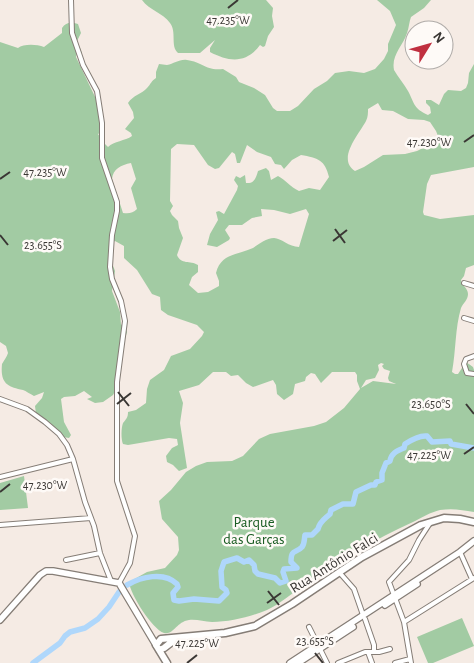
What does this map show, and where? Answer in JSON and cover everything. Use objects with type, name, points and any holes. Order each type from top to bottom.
[{"type":"main road","name":"Rua Antônio Falci","points":[[161,639],[226,633],[255,626],[292,604],[362,557],[431,521],[450,518],[474,522]]},
{"type":"main road","points":[[460,554],[474,541]]},
{"type":"main road","points":[[293,663],[474,546]]},
{"type":"main road","points":[[0,620],[40,575],[46,571],[111,581],[119,583],[165,660]]},
{"type":"main road","points":[[148,633],[164,641],[166,646],[165,660]]},
{"type":"main road","points":[[157,647],[166,646],[178,637]]},
{"type":"main road","points":[[157,647],[161,639]]},
{"type":"street","points":[[71,0],[72,34],[100,102],[102,158],[117,202],[110,267],[125,320],[117,382],[117,481],[135,536],[130,563],[123,580],[119,583]]},
{"type":"street","points":[[464,283],[474,286]]},
{"type":"street","points":[[464,318],[474,321]]},
{"type":"street","points":[[474,356],[466,359],[464,364],[467,373],[474,374]]},
{"type":"street","points":[[0,399],[27,409],[59,434],[67,445],[73,459],[100,553],[111,581]]},
{"type":"street","points":[[0,477],[73,459]]},
{"type":"street","points":[[0,525],[91,518]]},
{"type":"street","points":[[394,663],[411,661],[404,622],[389,586],[390,579],[409,560],[431,521]]},
{"type":"street","points":[[66,560],[100,553]]},
{"type":"street","points":[[404,622],[473,579],[460,554]]},
{"type":"street","points":[[339,572],[354,589],[374,645],[374,652]]},
{"type":"street","points":[[309,627],[327,663]]},
{"type":"street","points":[[338,663],[368,652],[380,652],[390,649]]},
{"type":"street","points":[[368,652],[372,663]]},
{"type":"green space","points":[[142,0],[266,0],[273,8],[274,27],[268,36],[265,46],[260,45],[249,56],[243,58],[224,58],[210,52],[210,48],[215,40],[200,53],[178,53],[174,47],[173,30],[170,23]]},
{"type":"green space","name":"Parque das Garças","points":[[377,0],[431,0],[424,8],[411,17],[410,20],[404,20],[404,40],[394,60],[394,70],[415,105],[428,115],[431,113],[426,100],[431,100],[439,105],[448,90],[461,91],[466,88],[469,73],[474,64],[474,167],[431,175],[427,184],[423,212],[424,215],[440,219],[474,215],[474,265],[466,268],[461,280],[468,294],[459,316],[452,372],[458,374],[466,362],[474,370],[474,512],[445,509],[426,515],[358,551],[267,610],[247,617],[226,621],[189,620],[181,623],[170,632],[164,633],[154,625],[142,610],[129,582],[147,572],[165,568],[179,550],[178,537],[162,519],[159,501],[186,472],[196,466],[207,462],[232,461],[243,456],[259,439],[270,434],[326,422],[344,408],[360,389],[357,375],[355,372],[332,372],[321,383],[315,374],[311,373],[306,377],[305,381],[295,384],[293,394],[284,400],[277,394],[276,385],[273,380],[253,387],[238,375],[231,376],[226,372],[213,372],[199,385],[179,391],[183,403],[180,423],[187,468],[179,471],[167,462],[166,456],[172,448],[178,445],[177,439],[169,438],[128,445],[123,444],[121,434],[123,423],[128,412],[136,410],[146,403],[150,380],[164,370],[171,356],[190,349],[204,332],[197,325],[168,315],[161,310],[160,297],[152,294],[137,270],[124,258],[124,246],[115,241],[113,242],[112,263],[115,271],[112,291],[120,312],[121,325],[124,323],[127,332],[122,349],[118,386],[113,395],[103,402],[95,403],[87,399],[92,397],[84,391],[75,396],[61,399],[64,422],[71,435],[69,438],[63,437],[36,414],[35,406],[42,398],[44,392],[34,396],[24,390],[9,386],[2,376],[2,364],[8,353],[6,346],[0,342],[0,42],[18,48],[30,45],[44,47],[62,33],[62,28],[65,25],[71,23],[78,24],[81,33],[75,45],[80,48],[82,53],[77,53],[76,57],[97,101],[104,131],[98,134],[108,147],[113,143],[132,136],[125,129],[134,118],[128,103],[132,98],[145,90],[156,78],[159,64],[167,65],[187,60],[212,69],[223,69],[236,77],[239,82],[265,95],[277,111],[290,111],[335,73],[349,71],[364,73],[375,69],[388,51],[388,44],[396,25],[390,11]],"holes":[[[378,103],[382,110],[393,111],[408,119],[430,122],[438,136],[435,142],[417,151],[405,154],[383,155],[355,171],[350,166],[348,160],[351,146],[366,121],[368,109]],[[177,144],[194,145],[208,165],[215,169],[219,168],[232,152],[235,154],[237,163],[240,163],[247,145],[257,152],[271,157],[275,164],[281,165],[284,169],[292,160],[301,155],[312,157],[323,163],[329,177],[320,190],[309,188],[299,191],[278,176],[271,180],[269,171],[266,168],[258,171],[251,183],[246,183],[245,175],[240,178],[236,176],[234,180],[238,186],[237,190],[224,214],[219,211],[216,212],[218,220],[210,234],[207,245],[217,247],[229,240],[230,238],[225,230],[229,225],[242,225],[252,218],[262,216],[261,209],[290,214],[306,209],[309,214],[299,247],[292,246],[277,238],[271,238],[253,248],[226,258],[218,266],[216,273],[219,286],[208,292],[198,293],[189,285],[192,277],[198,272],[198,265],[183,261],[177,255],[183,238],[178,221],[170,211],[173,206],[170,201],[171,149]],[[131,163],[136,179],[131,188],[137,209],[132,212],[123,213],[112,179],[116,170],[121,166]],[[384,364],[382,366],[384,369],[390,371],[389,381],[396,384],[373,381],[361,388],[366,380],[375,378],[379,370],[378,365]]]},
{"type":"green space","points":[[24,476],[28,508],[0,510],[0,483]]},
{"type":"green space","points":[[462,618],[474,646],[433,663],[428,663],[417,637]]},
{"type":"waterway","points":[[127,585],[146,578],[159,576],[172,580],[177,584],[178,587],[173,593],[174,600],[219,601],[227,593],[222,587],[221,571],[224,562],[237,558],[244,562],[249,560],[254,565],[255,571],[258,574],[275,578],[280,583],[286,581],[284,569],[297,568],[291,562],[292,555],[302,547],[305,535],[312,535],[318,529],[321,522],[330,514],[331,510],[343,504],[353,504],[356,492],[375,485],[376,482],[382,480],[382,473],[386,463],[412,439],[427,436],[432,442],[450,441],[451,444],[474,448]]},
{"type":"waterway","points":[[33,663],[60,643],[70,632],[85,628],[98,619],[119,592]]}]
